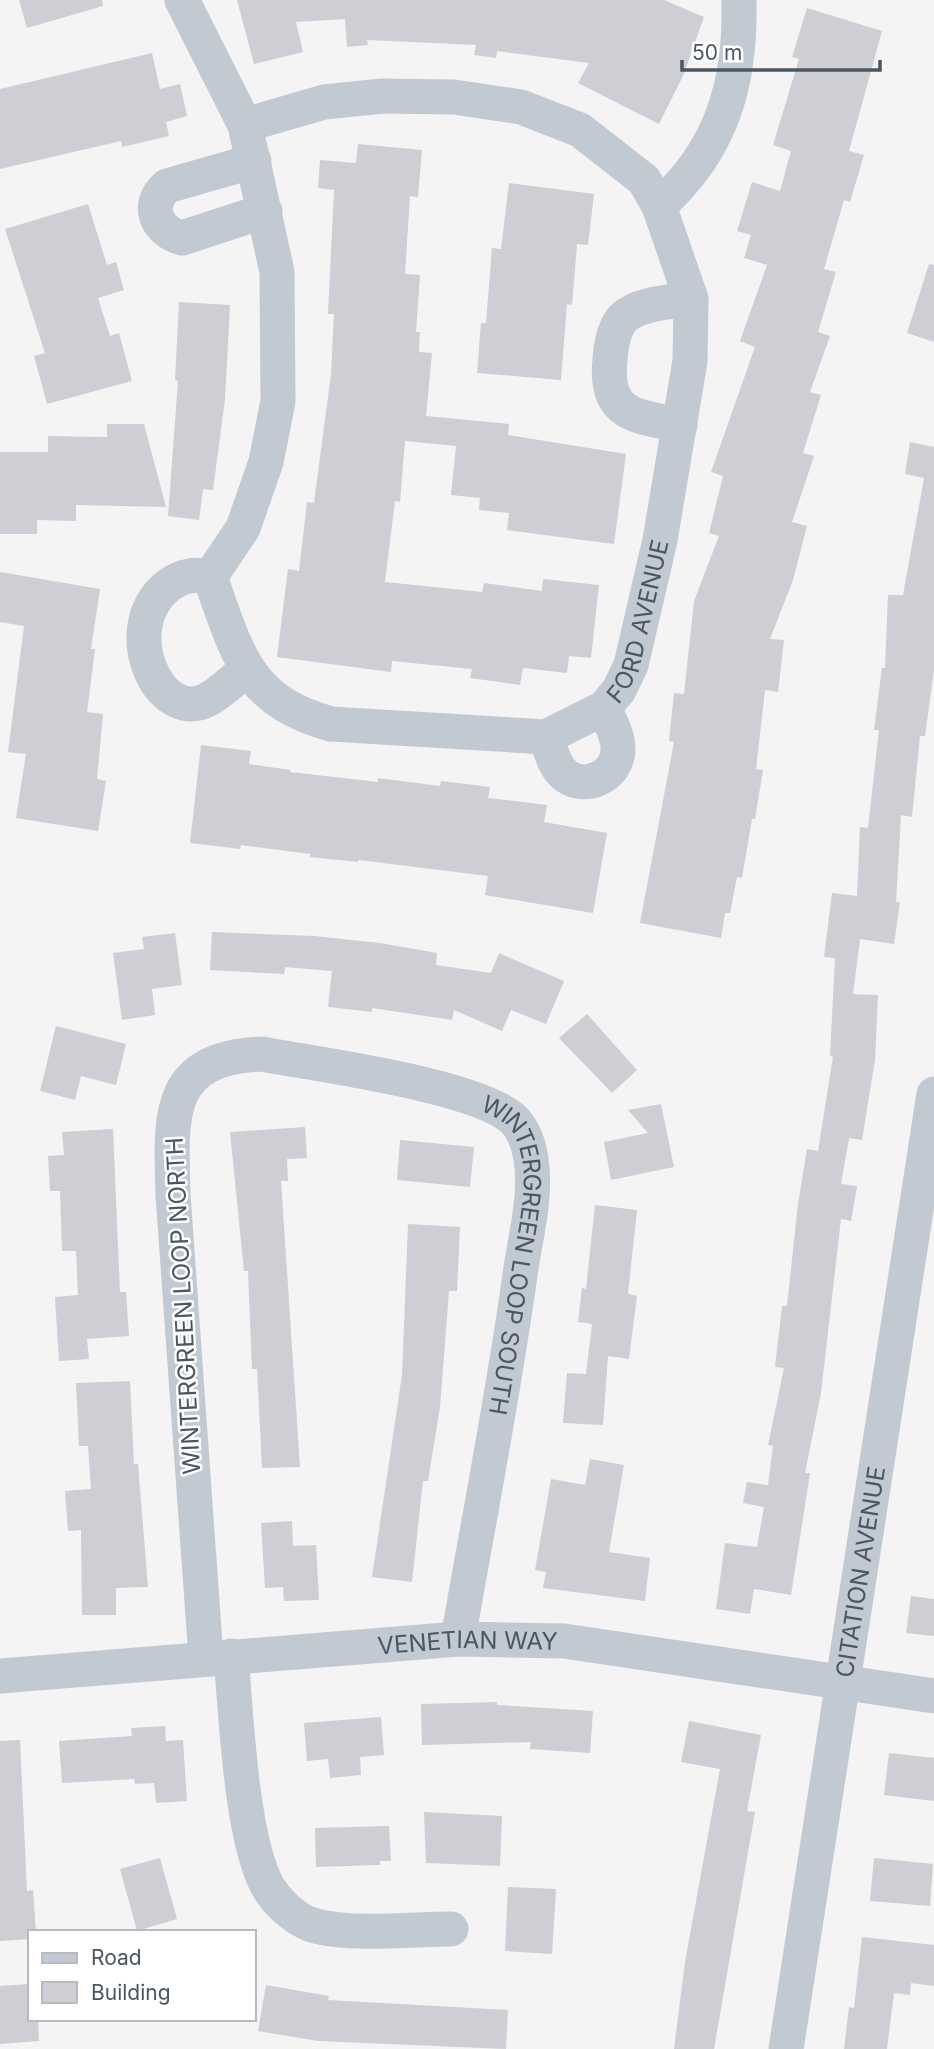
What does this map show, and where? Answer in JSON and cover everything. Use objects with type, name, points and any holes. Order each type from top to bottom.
[{"type":"street","points":[[182,0],[245,125],[277,272],[278,401],[266,462],[243,528],[210,577]]},
{"type":"street","points":[[659,206],[698,165],[720,122],[732,86],[740,41],[738,0]]},
{"type":"street","name":"FORD AVENUE","points":[[245,125],[324,102],[383,96],[454,97],[521,107],[589,137],[643,180],[659,206],[691,299],[690,361],[638,640],[619,690],[604,708],[546,737]]},
{"type":"street","points":[[254,161],[167,186],[155,205],[156,218],[169,235],[182,239],[265,211]]},
{"type":"street","points":[[680,425],[624,410],[608,388],[610,361],[614,338],[624,318],[637,310],[691,299]]},
{"type":"street","points":[[210,577],[188,576],[172,583],[158,595],[142,631],[148,660],[165,693],[177,701],[192,704],[206,700],[246,670]]},
{"type":"street","points":[[210,577],[246,670],[267,694],[306,718],[331,724],[546,737],[552,756],[565,775],[584,782],[598,779],[612,768],[618,756],[617,738],[604,708]]},
{"type":"street","name":"WINTERGREEN LOOP NORTH","points":[[345,1070],[262,1054],[234,1055],[199,1070],[177,1101],[172,1126],[173,1195],[218,1657],[238,1737],[251,1830],[268,1887],[296,1916],[308,1923],[334,1929],[451,1929]]},
{"type":"street","name":"WINTERGREEN LOOP SOUTH","points":[[345,1070],[455,1091],[499,1108],[516,1121],[526,1138],[532,1160],[531,1187],[516,1298],[458,1639]]},
{"type":"street","name":"CITATION AVENUE","points":[[786,2049],[934,1094]]},
{"type":"street","name":"VENETIAN WAY","points":[[0,1676],[458,1639],[564,1641],[934,1696]]},
{"type":"building","points":[[19,0],[102,0],[103,6],[27,28]]},
{"type":"building","points":[[237,0],[664,0],[704,17],[683,76],[659,124],[578,83],[589,63],[497,51],[496,58],[474,55],[476,45],[367,40],[368,45],[347,47],[345,19],[296,22],[303,52],[254,64]]},
{"type":"building","points":[[807,8],[882,31],[849,151],[864,155],[850,202],[844,200],[824,269],[836,272],[818,332],[830,336],[810,392],[821,395],[803,453],[814,456],[792,522],[807,526],[793,580],[770,639],[784,640],[778,692],[765,690],[756,769],[763,770],[755,819],[752,819],[742,878],[737,877],[730,913],[725,913],[721,938],[640,923],[674,742],[669,741],[674,693],[684,694],[694,601],[719,536],[709,533],[723,476],[711,472],[755,347],[740,341],[767,265],[744,258],[751,235],[737,231],[752,182],[780,191],[791,151],[773,145],[799,59],[792,57]]},
{"type":"building","points":[[152,53],[160,89],[180,84],[187,116],[166,122],[169,136],[122,147],[121,141],[0,169],[0,89]]},
{"type":"building","points":[[358,144],[422,150],[418,197],[410,196],[405,274],[420,275],[416,332],[420,332],[419,352],[432,353],[426,416],[509,424],[508,435],[626,454],[614,544],[507,530],[509,513],[479,510],[480,498],[451,495],[456,446],[405,441],[400,502],[395,501],[385,582],[482,592],[484,583],[542,591],[543,579],[599,585],[591,658],[569,656],[567,673],[523,668],[520,685],[470,678],[472,669],[392,661],[391,672],[277,657],[288,569],[299,571],[307,502],[314,503],[331,374],[334,314],[328,314],[334,190],[318,188],[320,160],[356,163]]},
{"type":"building","points":[[509,183],[594,194],[588,245],[577,244],[572,305],[567,304],[561,380],[477,373],[481,323],[486,323],[492,248],[501,249]]},
{"type":"building","points":[[88,204],[107,265],[116,262],[124,290],[98,298],[110,336],[119,333],[132,381],[47,404],[34,356],[45,353],[5,229]]},
{"type":"building","points":[[929,264],[934,265],[934,342],[907,333]]},
{"type":"building","points":[[179,302],[230,305],[225,399],[213,490],[203,489],[199,520],[168,516],[178,381],[175,380]]},
{"type":"building","points":[[107,424],[144,424],[166,507],[76,505],[76,521],[37,520],[37,534],[0,534],[0,452],[48,452],[48,436],[107,437]]},
{"type":"building","points":[[910,442],[934,447],[934,670],[925,736],[920,736],[912,817],[901,815],[896,902],[900,902],[894,944],[860,939],[853,994],[878,995],[875,1060],[862,1140],[849,1138],[841,1184],[857,1186],[851,1221],[841,1219],[821,1393],[805,1473],[810,1473],[791,1595],[754,1589],[750,1614],[716,1609],[725,1543],[757,1547],[764,1507],[743,1503],[747,1482],[768,1485],[773,1446],[768,1445],[784,1368],[775,1367],[782,1306],[787,1306],[807,1149],[818,1151],[833,1057],[830,1056],[835,958],[824,957],[832,893],[857,896],[860,827],[868,828],[879,730],[874,730],[882,668],[885,668],[888,595],[903,595],[924,478],[905,474]]},
{"type":"building","points":[[0,572],[100,589],[91,649],[95,649],[87,712],[103,714],[97,779],[106,781],[98,831],[16,818],[26,754],[8,752],[24,626],[0,622]]},
{"type":"building","points":[[201,745],[251,751],[249,764],[291,770],[290,772],[378,782],[378,778],[440,786],[441,781],[490,787],[488,798],[547,805],[544,822],[607,833],[593,913],[485,895],[488,876],[359,860],[310,857],[310,854],[241,845],[240,849],[190,843]]},
{"type":"building","points":[[212,932],[314,936],[380,943],[437,953],[436,965],[491,973],[499,953],[564,981],[546,1024],[511,1010],[502,1031],[454,1010],[452,1020],[372,1008],[372,1012],[328,1007],[332,971],[285,967],[284,974],[210,970]]},
{"type":"building","points":[[175,933],[182,985],[152,989],[155,1015],[122,1020],[113,953],[144,949],[142,937]]},
{"type":"building","points":[[587,1014],[637,1070],[612,1093],[559,1038]]},
{"type":"building","points":[[56,1026],[126,1044],[116,1085],[81,1076],[75,1100],[40,1091]]},
{"type":"building","points":[[661,1104],[674,1167],[611,1180],[604,1142],[648,1133],[628,1110]]},
{"type":"building","points":[[305,1127],[307,1158],[287,1159],[288,1181],[281,1181],[300,1467],[262,1468],[257,1369],[252,1369],[248,1271],[244,1271],[230,1132]]},
{"type":"building","points":[[113,1129],[120,1292],[126,1292],[129,1336],[87,1339],[89,1359],[59,1361],[55,1297],[78,1295],[76,1251],[62,1251],[60,1191],[50,1191],[48,1156],[64,1155],[62,1132]]},
{"type":"building","points":[[400,1140],[474,1147],[470,1187],[397,1180]]},
{"type":"building","points":[[595,1205],[637,1210],[628,1294],[637,1296],[629,1359],[608,1356],[603,1425],[563,1423],[567,1373],[586,1374],[592,1324],[578,1322],[582,1288],[586,1289]]},
{"type":"building","points":[[408,1224],[460,1227],[457,1291],[449,1291],[440,1407],[428,1481],[423,1481],[412,1582],[372,1577],[402,1375]]},
{"type":"building","points":[[130,1381],[134,1464],[138,1464],[148,1587],[116,1588],[116,1615],[82,1615],[81,1530],[68,1531],[65,1491],[91,1489],[88,1446],[79,1446],[76,1383]]},
{"type":"building","points":[[590,1459],[624,1465],[609,1552],[650,1558],[645,1601],[543,1588],[546,1572],[535,1570],[551,1479],[585,1485]]},
{"type":"building","points":[[292,1521],[293,1546],[316,1545],[319,1600],[284,1601],[283,1587],[265,1588],[261,1523]]},
{"type":"building","points":[[911,1596],[934,1599],[934,1636],[906,1633]]},
{"type":"building","points":[[497,1702],[497,1705],[593,1711],[590,1753],[530,1749],[531,1742],[422,1745],[421,1704]]},
{"type":"building","points":[[381,1717],[384,1755],[360,1757],[361,1775],[330,1778],[328,1759],[307,1761],[304,1723]]},
{"type":"building","points":[[689,1721],[761,1735],[747,1811],[755,1812],[714,2049],[674,2049],[685,1962],[720,1769],[681,1762]]},
{"type":"building","points":[[165,1726],[166,1741],[183,1740],[187,1801],[156,1803],[154,1783],[135,1784],[134,1779],[62,1783],[59,1741],[132,1736],[131,1728]]},
{"type":"building","points":[[20,1740],[27,1891],[33,1890],[36,1930],[28,1930],[28,1939],[0,1941],[0,1741]]},
{"type":"building","points":[[889,1753],[934,1758],[934,1801],[884,1795]]},
{"type":"building","points":[[424,1812],[502,1816],[500,1866],[426,1863]]},
{"type":"building","points":[[389,1826],[391,1861],[380,1861],[380,1865],[316,1867],[315,1828]]},
{"type":"building","points":[[160,1858],[177,1919],[137,1930],[120,1869]]},
{"type":"building","points":[[874,1858],[933,1864],[930,1906],[870,1901]]},
{"type":"building","points":[[508,1887],[556,1889],[552,1954],[505,1951]]},
{"type":"building","points":[[862,1937],[934,1945],[934,1986],[911,1983],[910,1995],[894,1993],[887,2049],[844,2049],[849,2007],[854,2008]]},
{"type":"building","points":[[28,1984],[28,2021],[38,2021],[39,2041],[0,2044],[0,1986]]},
{"type":"building","points":[[266,1985],[329,1996],[328,2000],[508,2010],[506,2049],[318,2041],[258,2031]]}]
